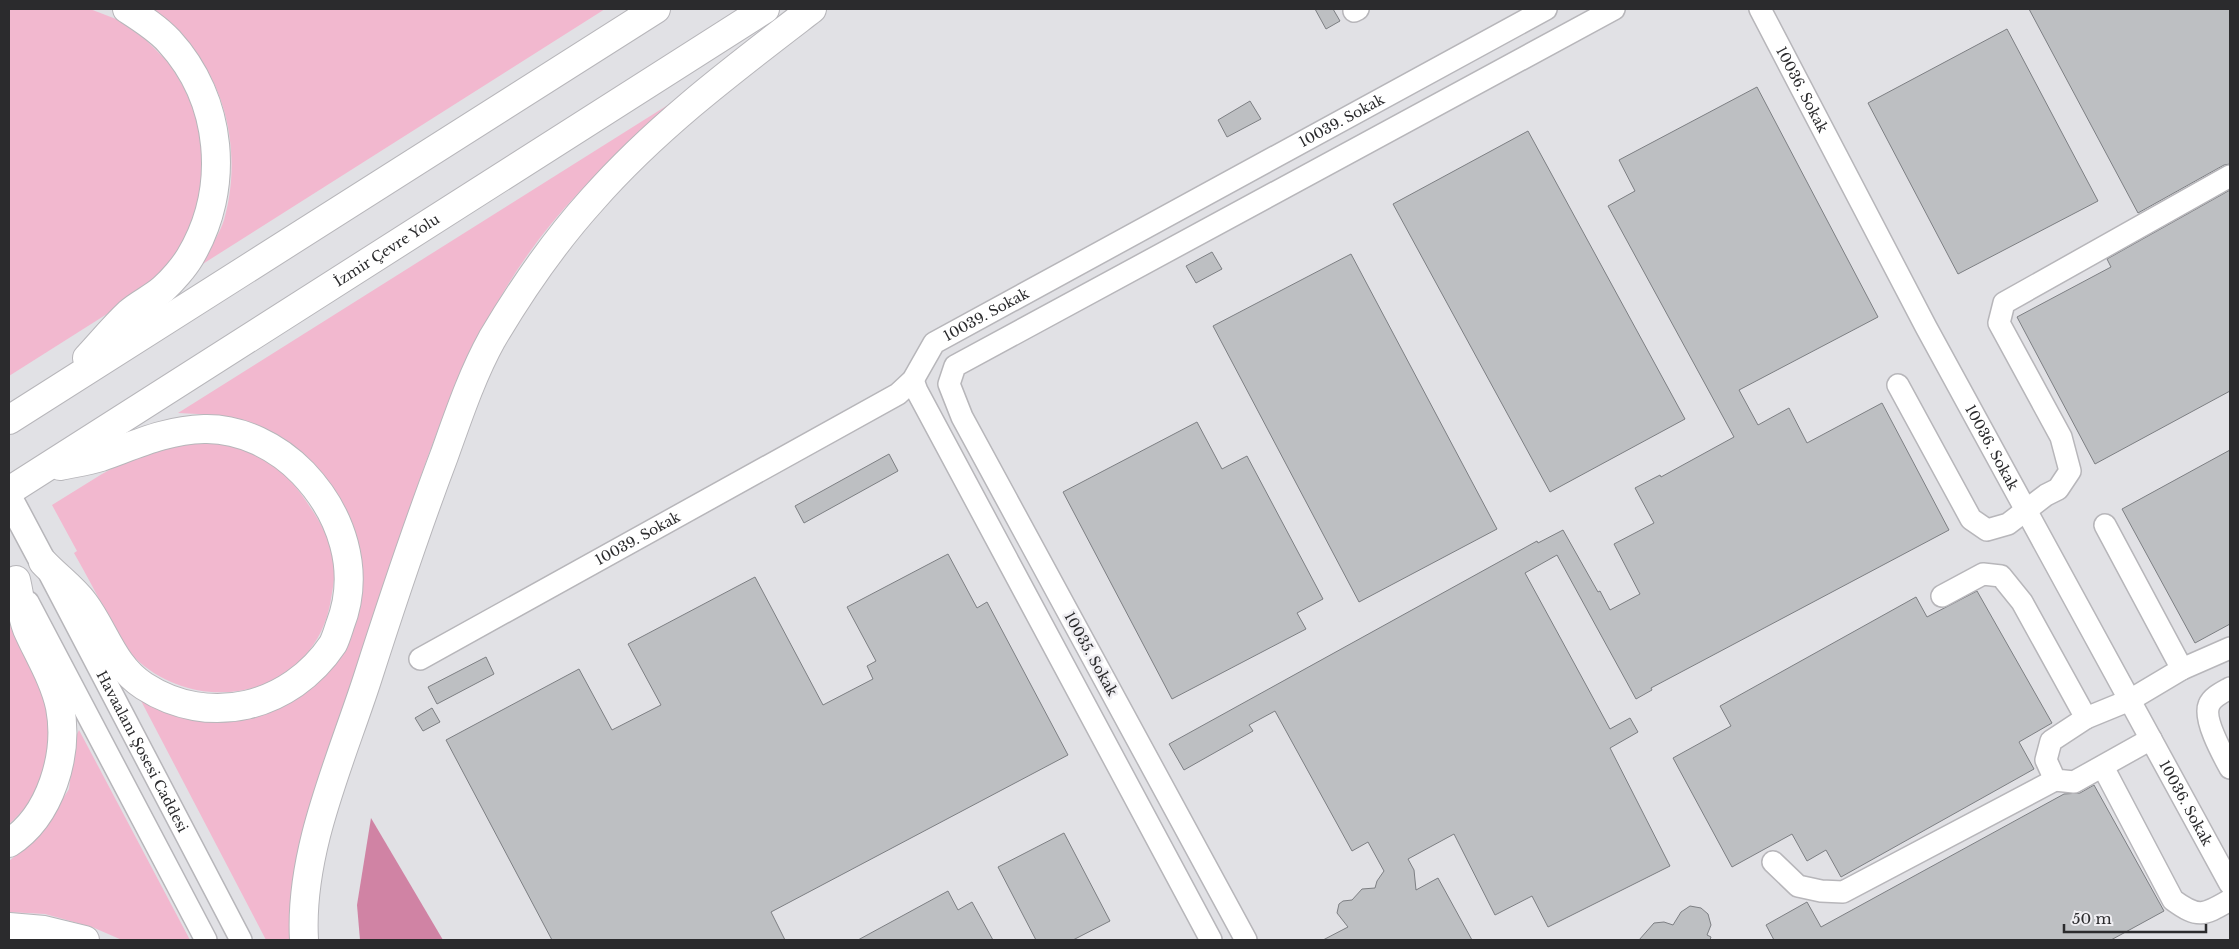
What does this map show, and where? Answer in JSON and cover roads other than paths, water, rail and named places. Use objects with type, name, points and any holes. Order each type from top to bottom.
[{"type":"highway","points":[[58,389],[130,312],[164,288],[190,257],[204,227],[213,195],[218,163],[214,125],[204,96],[190,67],[168,40],[144,20],[126,9]]},
{"type":"highway","points":[[9,420],[656,9]]},
{"type":"highway","name":"İzmir Çevre Yolu","points":[[9,491],[765,9]]},
{"type":"highway","points":[[304,940],[304,910],[312,844],[419,523],[461,408],[491,340],[559,239],[598,193],[642,149],[694,102],[812,9]]},
{"type":"highway","points":[[43,562],[84,603],[118,662],[144,686],[174,701],[199,708],[230,708],[257,703],[280,692],[308,674],[334,643],[346,610],[349,584],[348,556],[342,533],[312,483],[288,458],[264,444],[241,435],[205,429],[165,433],[98,458],[44,469]]},
{"type":"highway","points":[[9,843],[32,822],[48,795],[58,770],[61,738],[60,707],[46,667],[26,627],[12,573]]},
{"type":"highway","points":[[9,927],[44,930],[85,940]]},
{"type":"main road","points":[[9,498],[43,562]]},
{"type":"street","name":"10039. Sokak","points":[[420,659],[898,394],[913,380],[934,343],[1546,9]]},
{"type":"street","name":"10035. Sokak","points":[[1246,940],[962,417],[948,384],[955,366],[1614,9]]},
{"type":"street","name":"10036. Sokak","points":[[1760,9],[1926,327],[2230,884]]},
{"type":"street","points":[[1898,385],[1972,519],[1987,530],[2008,524],[2058,489],[2070,471],[2061,437],[1999,324],[2004,303],[2230,176]]},
{"type":"street","name":"10035. Sokak","points":[[913,380],[921,400],[1211,940]]},
{"type":"street","points":[[2105,525],[2182,669]]},
{"type":"street","name":"Havaalanı Şosesi Caddesi","points":[[43,562],[241,940]]},
{"type":"street","points":[[12,573],[206,940]]},
{"type":"street","points":[[1942,596],[1983,574],[2001,576],[2022,602],[2086,718]]},
{"type":"street","points":[[2055,780],[2046,760],[2050,741],[2086,718],[2130,700],[2182,669],[2230,648]]},
{"type":"street","points":[[2230,688],[2217,696],[2209,705],[2207,718],[2230,768]]},
{"type":"street","points":[[1773,862],[1798,886],[1821,891],[1843,892],[2055,780],[2074,782],[2151,739]]},
{"type":"street","points":[[2103,767],[2173,900],[2188,911],[2206,914],[2230,900]]}]
